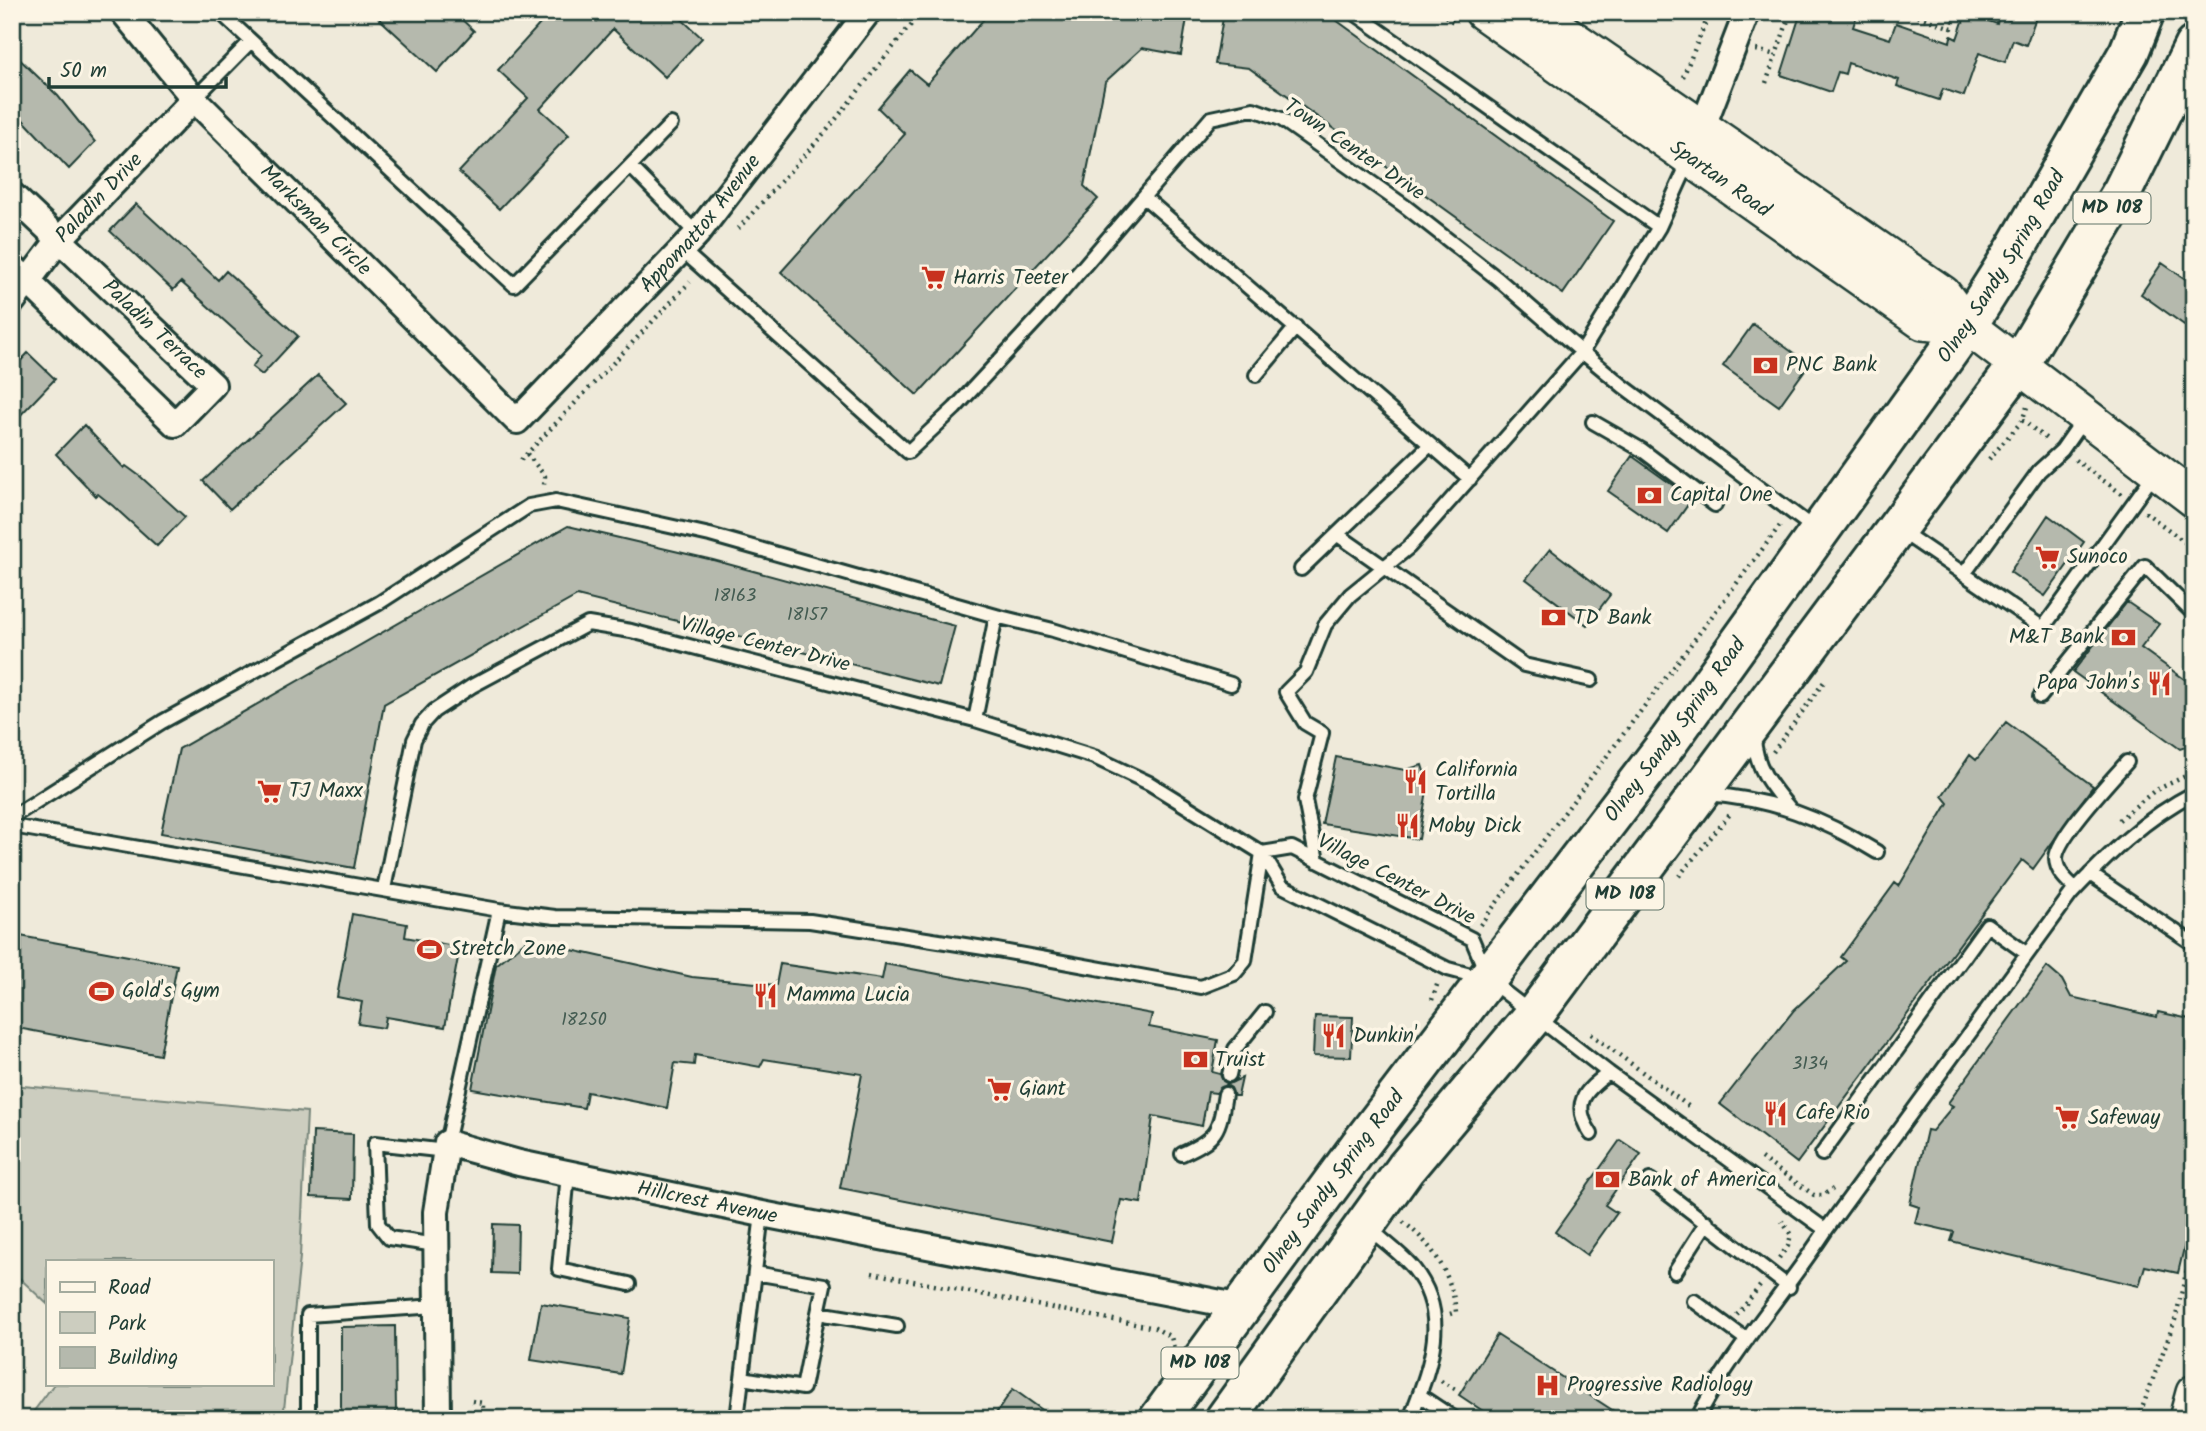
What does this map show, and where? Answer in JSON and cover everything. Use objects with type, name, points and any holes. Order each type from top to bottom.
[{"type":"main road","name":"Olney Sandy Spring Road","points":[[1159,1419],[1360,1146],[1669,741],[1805,522],[1967,326],[2015,250],[2129,52],[2145,12]]},
{"type":"main road","name":"MD 108","points":[[1236,1411],[1364,1224],[1406,1168],[1535,1014],[2019,364],[2123,190],[2194,46]]},
{"type":"street","name":"Marksman Circle","points":[[123,12],[194,99],[517,421]]},
{"type":"street","name":"Appomattox Avenue","points":[[517,421],[689,242],[868,12]]},
{"type":"street","name":"Spartan Road","points":[[1483,12],[1697,141]]},
{"type":"street","name":"Spartan Road","points":[[1534,12],[1923,321],[1967,326],[2194,499]]},
{"type":"street","points":[[1697,141],[1747,12]]},
{"type":"street","name":"Paladin Drive","points":[[12,302],[19,274],[58,240],[194,99]]},
{"type":"street","name":"Paladin Terrace","points":[[12,195],[213,385],[175,424],[19,274]]},
{"type":"street","points":[[438,1419],[437,1189],[446,1147]]},
{"type":"street","name":"Hillcrest Avenue","points":[[446,1147],[762,1214],[1242,1307]]},
{"type":"lane","points":[[220,12],[514,285],[671,124]]},
{"type":"lane","points":[[1353,12],[1660,227]]},
{"type":"lane","points":[[194,99],[251,41]]},
{"type":"lane","name":"Town Center Drive","points":[[689,242],[908,452],[955,408],[1020,339],[1211,118],[1253,109],[1289,125],[1406,207],[1498,279],[1623,386],[1805,522]]},
{"type":"lane","points":[[1317,861],[1305,800],[1322,733],[1305,723],[1286,692],[1306,672],[1325,625],[1350,595],[1409,547],[1582,352],[1660,227],[1697,141]]},
{"type":"lane","points":[[631,166],[689,242]]},
{"type":"lane","points":[[1144,197],[1470,479]]},
{"type":"lane","points":[[1256,375],[1296,327]]},
{"type":"lane","points":[[1964,574],[2039,471],[2062,450],[2087,415]]},
{"type":"lane","points":[[1593,422],[1642,450],[1715,505]]},
{"type":"lane","points":[[1301,569],[1430,445]]},
{"type":"lane","points":[[1897,529],[2042,628],[2157,469]]},
{"type":"lane","points":[[12,817],[162,722],[379,603],[529,506],[556,501],[698,532],[1077,637],[1231,684]]},
{"type":"lane","points":[[1338,535],[1524,665],[1591,680]]},
{"type":"lane","points":[[2040,697],[2145,566],[2194,614]]},
{"type":"lane","points":[[975,720],[996,616]]},
{"type":"lane","name":"Village Center Drive","points":[[384,889],[414,740],[422,724],[434,711],[472,686],[588,624],[631,631],[975,720],[1094,757],[1149,783],[1262,853],[1282,886],[1448,969],[1489,980],[1609,1073],[1826,1230]]},
{"type":"lane","points":[[1754,723],[1755,751],[1766,780],[1790,809]]},
{"type":"lane","points":[[2076,889],[2065,880],[2057,865],[2056,855],[2061,843],[2127,762]]},
{"type":"lane","points":[[1700,793],[1738,796],[1790,809],[1827,822],[1877,852]]},
{"type":"lane","points":[[1697,1419],[1728,1365],[1789,1287],[1826,1230],[1978,1025],[2026,953],[2076,889],[2114,849],[2168,806],[2194,793]]},
{"type":"lane","points":[[12,825],[499,910],[555,917],[810,921],[972,945],[1201,987],[1234,974],[1245,961],[1262,853]]},
{"type":"lane","name":"Village Center Drive","points":[[1262,853],[1292,849],[1472,939],[1489,980]]},
{"type":"lane","points":[[2090,874],[2194,944]]},
{"type":"lane","points":[[436,1245],[389,1238],[378,1224],[375,1143],[446,1147],[499,910]]},
{"type":"lane","points":[[1822,1154],[1987,925],[2026,953]]},
{"type":"lane","points":[[1224,1075],[1235,1049],[1265,1012]]},
{"type":"lane","points":[[1591,1134],[1580,1118],[1582,1099],[1592,1085],[1609,1073]]},
{"type":"lane","points":[[1182,1154],[1207,1143],[1217,1132],[1221,1093]]},
{"type":"lane","points":[[568,1174],[558,1269],[629,1283]]},
{"type":"lane","points":[[1650,1180],[1789,1287]]},
{"type":"lane","points":[[737,1419],[762,1214]]},
{"type":"lane","points":[[1675,1272],[1707,1222]]},
{"type":"lane","points":[[1364,1224],[1413,1268],[1429,1293],[1437,1332],[1431,1366],[1410,1419]]},
{"type":"lane","points":[[742,1378],[803,1388],[824,1285],[755,1273]]},
{"type":"lane","points":[[1695,1301],[1747,1340]]},
{"type":"lane","points":[[308,1419],[309,1315],[436,1306]]},
{"type":"lane","points":[[818,1313],[897,1326]]},
{"type":"lane","points":[[1419,1395],[1455,1419]]},
{"type":"path","points":[[738,229],[828,129],[921,12]]},
{"type":"path","points":[[1683,76],[1710,12]]},
{"type":"path","points":[[1766,83],[1791,12]]},
{"type":"path","points":[[1904,12],[1952,28],[1957,12]]},
{"type":"path","points":[[521,460],[690,282]]},
{"type":"path","points":[[2022,421],[2194,549]]},
{"type":"path","points":[[527,454],[545,476]]},
{"type":"path","points":[[1472,939],[1485,915],[1805,522]]},
{"type":"path","points":[[2116,824],[2154,791],[2194,772]]},
{"type":"path","points":[[1424,1012],[1432,1001],[1434,986],[1448,969]]},
{"type":"path","points":[[1590,1033],[1700,1115]]},
{"type":"path","points":[[1752,1152],[1814,1195],[1831,1191],[1839,1180]]},
{"type":"path","points":[[2138,1419],[2175,1320],[2194,1240]]},
{"type":"path","points":[[872,1273],[1155,1328],[1171,1337],[1174,1355]]},
{"type":"path","points":[[472,1401],[482,1403],[483,1419]]},
{"type":"green space","points":[[12,1085],[307,1112],[300,1257],[283,1419],[28,1419],[53,1386],[273,1386],[273,1260],[46,1260],[46,1303],[12,1271]]},
{"type":"building","points":[[372,12],[454,12],[474,31],[437,72]]},
{"type":"building","points":[[551,12],[588,12],[597,21],[601,16],[596,12],[674,12],[702,38],[665,77],[613,29],[540,109],[569,135],[499,209],[459,172],[528,98],[498,70]]},
{"type":"building","points":[[990,12],[1188,12],[1181,55],[1142,48],[1105,82],[1084,186],[1098,199],[917,395],[781,272],[905,134],[878,108],[910,70],[927,84]]},
{"type":"building","points":[[1224,12],[1325,12],[1613,221],[1563,294],[1249,68],[1215,64]]},
{"type":"building","points":[[1801,12],[1858,12],[1853,27],[1890,39],[1896,23],[1950,42],[1951,36],[1957,39],[1966,13],[1997,24],[1999,16],[2009,20],[2011,12],[2038,12],[2026,45],[2013,40],[2005,62],[1979,53],[1964,96],[1943,89],[1939,100],[1897,86],[1899,80],[1848,63],[1845,74],[1838,72],[1831,92],[1781,75]]},
{"type":"building","points":[[12,52],[58,96],[95,142],[69,169],[12,108]]},
{"type":"building","points":[[136,204],[218,280],[226,271],[298,336],[262,375],[252,367],[261,355],[258,351],[181,282],[173,290],[110,231]]},
{"type":"building","points":[[2162,263],[2194,285],[2194,332],[2141,294]]},
{"type":"building","name":"PNC Bank","points":[[1753,324],[1809,364],[1779,406],[1723,366]]},
{"type":"building","points":[[28,353],[55,379],[12,424],[12,370]]},
{"type":"building","points":[[318,375],[346,403],[230,509],[203,481]]},
{"type":"building","points":[[84,425],[124,468],[126,466],[141,477],[185,517],[157,546],[113,506],[98,494],[96,496],[56,454]]},
{"type":"building","name":"Capital One","points":[[1632,456],[1692,499],[1668,533],[1608,491]]},
{"type":"building","name":"Sunoco","points":[[2048,515],[2084,542],[2045,596],[2010,572]]},
{"type":"building","points":[[568,526],[713,560],[955,626],[939,686],[577,596],[384,704],[354,868],[161,833],[179,749]]},
{"type":"building","points":[[1550,549],[1610,595],[1587,625],[1526,579]]},
{"type":"building","points":[[2127,602],[2159,624],[2141,648],[2194,686],[2194,744],[2180,749],[2073,672]]},
{"type":"building","points":[[2006,722],[2093,786],[2033,869],[2022,860],[1797,1163],[1720,1104],[1794,1010],[1846,961],[1841,957],[1895,883],[1899,886],[1948,803],[1942,796],[1970,755],[1976,760]]},
{"type":"building","points":[[1336,757],[1405,770],[1422,765],[1428,784],[1419,839],[1322,824]]},
{"type":"building","points":[[352,914],[407,924],[405,937],[460,947],[445,1027],[386,1017],[384,1028],[358,1024],[362,1002],[337,997]]},
{"type":"building","points":[[15,935],[177,965],[160,1055],[12,1027],[12,951]]},
{"type":"building","points":[[527,940],[692,977],[776,985],[780,964],[882,979],[885,964],[1152,1014],[1149,1027],[1218,1040],[1212,1072],[1220,1074],[1228,1084],[1242,1078],[1238,1096],[1234,1096],[1231,1088],[1226,1085],[1216,1093],[1208,1092],[1202,1126],[1153,1116],[1141,1203],[1121,1200],[1112,1242],[840,1188],[862,1074],[764,1059],[760,1067],[695,1055],[694,1065],[675,1063],[667,1108],[587,1092],[584,1108],[472,1089],[496,965]]},
{"type":"building","name":"Safeway","points":[[2047,967],[2062,980],[2071,997],[2157,1017],[2158,1012],[2194,1020],[2194,1206],[2178,1273],[2145,1266],[2139,1286],[1951,1241],[1954,1232],[1915,1223],[1919,1207],[1910,1204],[1927,1130],[1932,1131],[1953,1106],[1948,1103]]},
{"type":"building","name":"Dunkin'","points":[[1315,1016],[1353,1017],[1351,1057],[1313,1056]]},
{"type":"building","points":[[313,1132],[353,1134],[352,1199],[311,1197]]},
{"type":"building","name":"Bank of America","points":[[1620,1140],[1641,1154],[1605,1205],[1617,1213],[1587,1255],[1555,1232]]},
{"type":"building","points":[[493,1224],[518,1225],[517,1274],[492,1273]]},
{"type":"building","points":[[541,1303],[630,1318],[621,1374],[531,1360]]},
{"type":"building","points":[[395,1326],[396,1415],[341,1415],[341,1327]]},
{"type":"building","points":[[1497,1335],[1626,1419],[1495,1419],[1459,1395]]},
{"type":"building","points":[[1013,1389],[1055,1419],[992,1419]]},
{"type":"place","name":"Harris Teeter","points":[[933,278]]},
{"type":"place","name":"PNC Bank","points":[[1766,365]]},
{"type":"place","name":"Capital One","points":[[1650,495]]},
{"type":"place","name":"Sunoco","points":[[2047,557]]},
{"type":"place","name":"TD Bank","points":[[1554,618]]},
{"type":"place","name":"M&T Bank","points":[[2124,637]]},
{"type":"place","name":"Papa John's","points":[[2160,683]]},
{"type":"place","name":"California Tortilla","points":[[1415,782]]},
{"type":"place","name":"TJ Maxx","points":[[269,791]]},
{"type":"place","name":"Moby Dick","points":[[1408,826]]},
{"type":"place","name":"Stretch Zone","points":[[430,949]]},
{"type":"place","name":"Gold's Gym","points":[[102,991]]},
{"type":"place","name":"Mamma Lucia","points":[[766,995]]},
{"type":"place","name":"Dunkin'","points":[[1333,1036]]},
{"type":"place","name":"Truist","points":[[1195,1060]]},
{"type":"place","name":"Giant","points":[[999,1089]]},
{"type":"place","name":"Cafe Rio","points":[[1775,1113]]},
{"type":"place","name":"Safeway","points":[[2068,1118]]},
{"type":"place","name":"Bank of America","points":[[1608,1180]]},
{"type":"place","name":"Progressive Radiology","points":[[1547,1385]]}]
